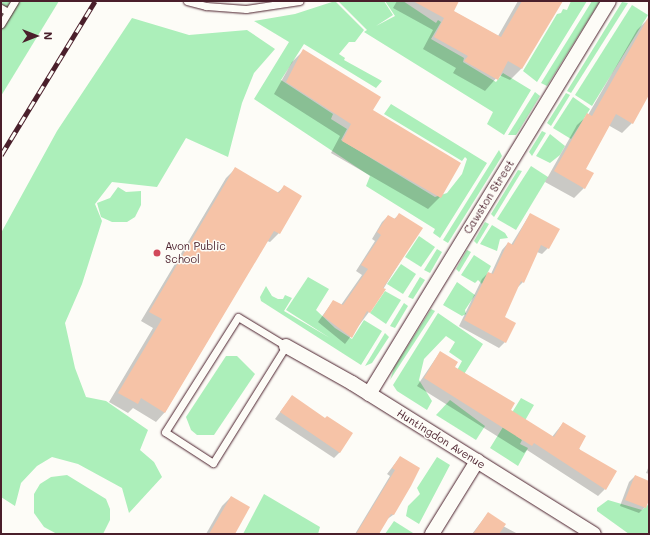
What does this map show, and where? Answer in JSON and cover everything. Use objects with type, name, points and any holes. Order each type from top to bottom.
[{"type":"street","name":"Cawston Street","points":[[369,394],[609,1]]},
{"type":"street","name":"Huntingdon Avenue","points":[[286,346],[369,394],[594,534]]},
{"type":"street","points":[[432,534],[477,461]]},
{"type":"lane","points":[[1,24],[15,1]]},
{"type":"lane","points":[[187,1],[206,6],[246,9],[299,1]]},
{"type":"lane","points":[[1,8],[8,12]]},
{"type":"lane","points":[[238,317],[286,346],[213,463],[165,432],[238,317]]},
{"type":"green space","points":[[1,1],[59,1],[1,96]]},
{"type":"green space","points":[[335,1],[364,30],[355,42],[349,42],[339,54],[345,58],[344,60],[382,81],[376,88],[304,44],[281,80],[333,114],[331,119],[347,129],[341,140],[435,197],[447,193],[462,174],[467,159],[465,157],[462,161],[384,114],[391,104],[487,163],[440,238],[433,233],[435,229],[366,186],[370,176],[254,99],[289,42],[254,21],[295,14]]},
{"type":"green space","points":[[338,1],[384,1],[393,15],[376,26],[395,16],[385,1],[403,1],[436,23],[438,20],[441,22],[431,39],[464,58],[463,62],[496,82],[503,73],[531,90],[504,135],[487,124],[493,112],[364,32],[367,30]]},
{"type":"green space","points":[[571,1],[587,1],[537,82],[523,71],[557,14],[561,13],[563,9],[567,10]]},
{"type":"green space","points":[[592,1],[600,1],[547,86],[541,83]]},
{"type":"green space","points":[[622,2],[628,3],[571,93],[567,91]]},
{"type":"green space","points":[[632,5],[648,15],[592,106],[575,95]]},
{"type":"green space","points":[[132,18],[189,35],[247,30],[275,49],[254,73],[242,103],[228,157],[186,138],[157,187],[112,182],[95,204],[102,221],[82,284],[65,323],[75,368],[86,397],[106,401],[148,430],[140,450],[154,462],[162,477],[129,513],[122,488],[78,464],[52,457],[37,466],[21,483],[15,506],[1,497],[1,233],[57,131]]},
{"type":"green space","points":[[535,92],[540,96],[518,132],[516,135],[508,135]]},
{"type":"green space","points":[[566,93],[570,95],[551,126],[547,123]]},
{"type":"green space","points":[[573,97],[590,109],[571,139],[553,128]]},
{"type":"green space","points":[[542,131],[546,133],[532,156],[529,152]]},
{"type":"green space","points":[[550,134],[565,146],[560,155],[550,163],[536,156]]},
{"type":"green space","points":[[499,150],[502,156],[448,243],[443,240]]},
{"type":"green space","points":[[531,166],[548,177],[516,230],[497,219]]},
{"type":"green space","points":[[518,170],[522,171],[494,217],[491,214]]},
{"type":"green space","points":[[118,187],[126,192],[141,191],[141,205],[135,217],[127,222],[112,222],[101,217],[97,203],[110,198]]},
{"type":"green space","points":[[485,222],[489,224],[477,244],[474,241]]},
{"type":"green space","points":[[492,225],[505,233],[508,238],[500,239],[497,251],[480,244]]},
{"type":"green space","points":[[419,236],[435,247],[421,267],[405,257]]},
{"type":"green space","points":[[437,249],[442,252],[430,273],[424,270]]},
{"type":"green space","points":[[467,250],[471,252],[459,272],[456,269]]},
{"type":"green space","points":[[474,255],[491,266],[482,284],[478,280],[475,283],[461,275]]},
{"type":"green space","points":[[401,264],[416,274],[403,294],[387,284]]},
{"type":"green space","points":[[308,277],[329,289],[316,310],[335,328],[352,339],[364,320],[382,331],[361,365],[261,301],[260,297],[266,286],[272,296],[278,299],[283,299],[285,295],[292,298],[284,311],[330,338],[286,310]]},
{"type":"green space","points":[[420,277],[425,280],[413,299],[408,297]]},
{"type":"green space","points":[[457,282],[475,295],[465,310],[466,314],[462,316],[443,305]]},
{"type":"green space","points":[[385,291],[401,300],[386,324],[370,313]]},
{"type":"green space","points":[[404,303],[408,306],[395,328],[390,326]]},
{"type":"green space","points":[[431,309],[435,311],[390,380],[394,368]]},
{"type":"green space","points":[[438,313],[483,344],[461,379],[455,374],[462,361],[449,352],[455,342],[446,336],[424,359],[419,380],[432,401],[427,410],[397,391],[393,385]]},
{"type":"green space","points":[[385,333],[389,337],[372,363],[365,366]]},
{"type":"green space","points":[[226,356],[237,356],[255,374],[214,435],[197,435],[191,430],[186,417]]},
{"type":"green space","points":[[521,398],[534,405],[516,436],[522,440],[520,444],[528,448],[518,466],[490,448]]},
{"type":"green space","points":[[450,400],[485,426],[476,440],[436,415]]},
{"type":"green space","points":[[437,457],[450,465],[419,524],[406,516],[408,506],[420,494],[417,488]]},
{"type":"green space","points":[[67,475],[106,499],[110,509],[110,520],[103,534],[57,534],[44,527],[34,513],[34,494],[40,484],[51,477]]},
{"type":"green space","points":[[264,494],[320,527],[318,534],[243,534]]},
{"type":"green space","points":[[608,500],[642,510],[649,504],[649,534],[629,534],[597,511],[597,508]]},
{"type":"green space","points":[[394,521],[413,533],[413,534],[385,534]]},
{"type":"building","points":[[413,1],[459,1],[454,11],[501,37],[522,1],[563,1],[522,69],[508,61],[498,80],[464,61],[468,56],[434,37],[444,18]]},
{"type":"building","points":[[649,16],[649,95],[633,124],[616,114],[586,169],[594,173],[585,189],[554,171],[587,113],[592,116]]},
{"type":"building","points":[[303,49],[381,97],[373,110],[461,163],[441,198],[342,141],[351,124],[286,82]]},
{"type":"building","points":[[235,167],[279,193],[284,185],[302,196],[280,234],[274,231],[165,413],[141,398],[138,404],[118,393],[162,319],[149,312]]},
{"type":"building","points":[[399,213],[423,228],[383,288],[386,289],[370,313],[367,311],[352,338],[323,316],[333,300],[343,305],[368,269],[361,265],[381,235],[377,232],[388,215],[395,219]]},
{"type":"building","points":[[530,213],[560,229],[549,249],[541,245],[524,283],[521,281],[505,317],[516,323],[506,343],[464,320],[488,272],[493,274],[508,242],[513,245]]},
{"type":"building","points":[[440,351],[458,362],[455,367],[515,403],[511,410],[554,437],[563,422],[586,436],[579,449],[617,471],[606,490],[534,443],[532,446],[424,378]]},
{"type":"building","points":[[292,395],[325,418],[327,416],[353,433],[340,453],[280,412]]},
{"type":"building","points":[[400,456],[420,468],[411,486],[394,515],[391,514],[379,534],[356,534],[395,470],[392,468]]},
{"type":"building","points":[[635,475],[649,481],[649,500],[646,508],[625,500]]},
{"type":"building","points":[[231,496],[250,507],[235,534],[209,534]]},
{"type":"building","points":[[488,512],[506,524],[499,534],[473,534]]},
{"type":"railway","points":[[1,155],[95,1]]},
{"type":"place","name":"Avon Public School","points":[[157,253]]}]
